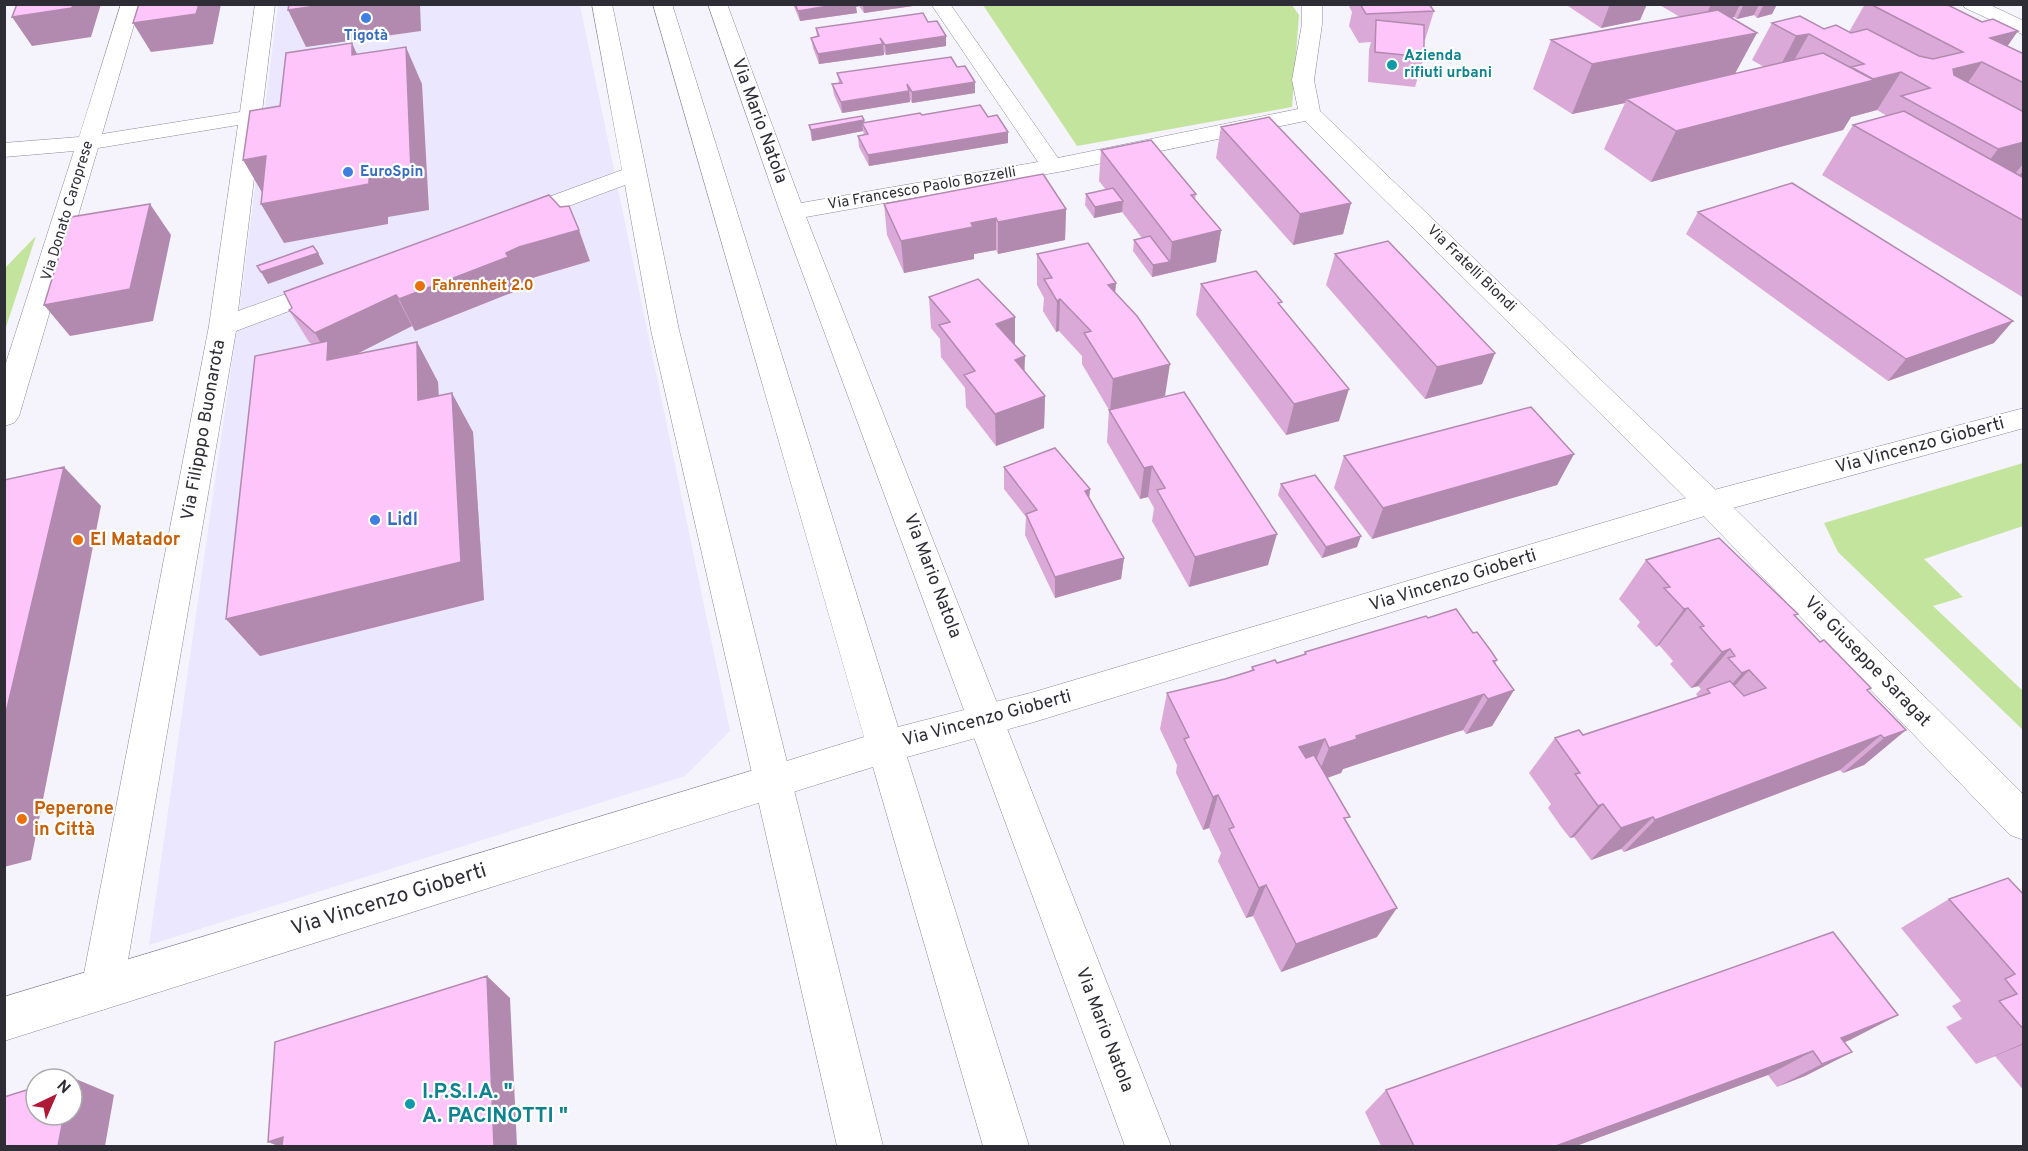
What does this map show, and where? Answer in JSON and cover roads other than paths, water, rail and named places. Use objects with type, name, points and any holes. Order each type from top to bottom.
[{"type":"street","name":"Via Donato Caroprese","points":[[4,416],[132,4]]},
{"type":"street","name":"Via Filipppo Buonarota","points":[[102,989],[223,326],[265,4]]},
{"type":"street","points":[[602,4],[633,174],[681,398],[860,1146]]},
{"type":"street","points":[[662,4],[1006,1146]]},
{"type":"street","name":"Via Mario Natola","points":[[717,4],[792,212],[988,720],[1148,1146]]},
{"type":"street","points":[[940,4],[1052,166]]},
{"type":"street","points":[[1310,113],[1303,81],[1306,52],[1314,21],[1312,4]]},
{"type":"street","points":[[1972,4],[2024,29]]},
{"type":"street","name":"Via Francesco Paolo Bozzelli","points":[[792,212],[1052,166],[1310,113]]},
{"type":"street","name":"Via Fratelli Biondi","points":[[1310,113],[1710,503]]},
{"type":"street","points":[[4,150],[89,142],[249,117]]},
{"type":"street","points":[[489,228],[633,174]]},
{"type":"street","name":"Via Filipppo Buonarota","points":[[223,326],[356,277]]},
{"type":"street","name":"Via Vincenzo Gioberti","points":[[4,1019],[884,747],[988,720],[1710,503],[2024,418]]},
{"type":"street","name":"Via Giuseppe Saragat","points":[[1710,503],[2024,822]]},
{"type":"place","name":"Tigotà","points":[[366,18]]},
{"type":"place","name":"Azienda rifiuti urbani","points":[[1392,65]]},
{"type":"place","name":"EuroSpin","points":[[348,172]]},
{"type":"place","name":"Fahrenheit 2.0","points":[[420,286]]},
{"type":"place","name":"Lidl","points":[[375,520]]},
{"type":"place","name":"El Matador","points":[[78,540]]},
{"type":"place","name":"Peperone in Città","points":[[22,819]]},
{"type":"place","name":"I.P.S.I.A. \" A. PACINOTTI \"","points":[[410,1104]]}]
